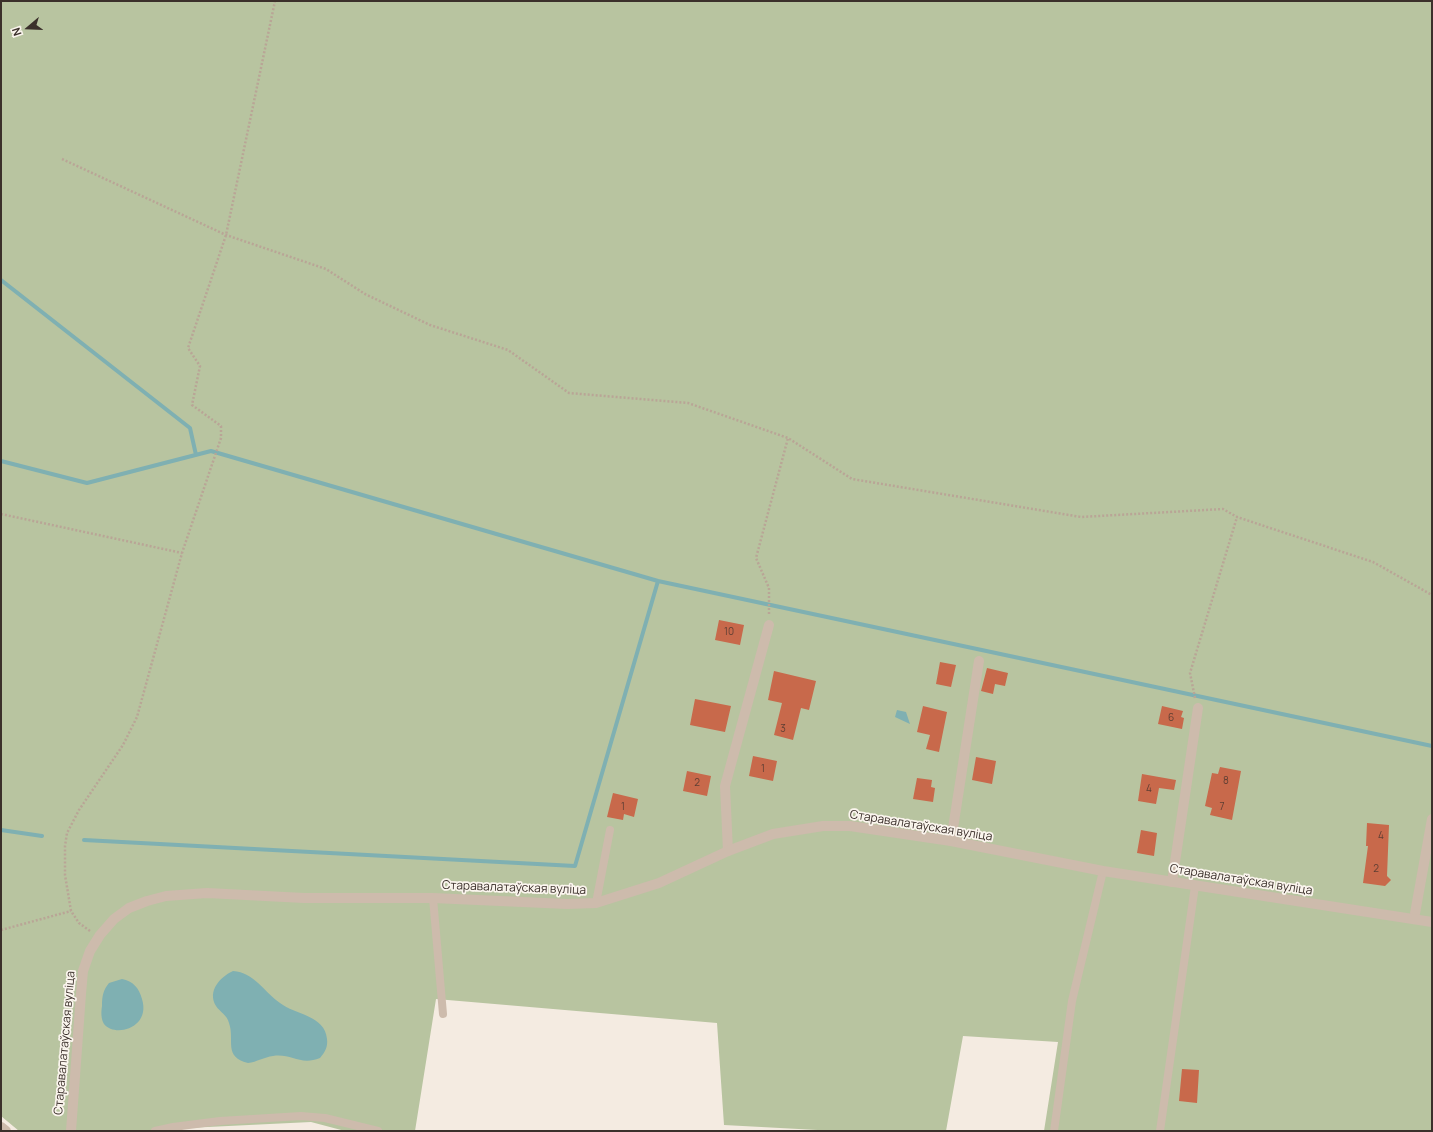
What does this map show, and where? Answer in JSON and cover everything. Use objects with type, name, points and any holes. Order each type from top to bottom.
[{"type":"street","points":[[728,851],[725,786],[769,624]]},
{"type":"street","points":[[951,841],[979,661]]},
{"type":"street","points":[[1172,882],[1198,708]]},
{"type":"street","points":[[1414,919],[1432,819]]},
{"type":"street","name":"Старавалатаўская вуліца","points":[[71,1131],[84,971],[90,952],[100,935],[114,919],[129,908],[147,901],[186,894],[228,893],[304,898],[433,898],[567,904],[596,903],[659,883],[728,851],[773,834],[823,826],[870,829],[951,841],[1103,871],[1432,922]]},
{"type":"street","points":[[1,1127],[6,1131]]},
{"type":"lane","points":[[596,903],[610,830]]},
{"type":"lane","points":[[1054,1131],[1072,1001],[1103,871]]},
{"type":"lane","points":[[1160,1131],[1195,886]]},
{"type":"lane","points":[[433,898],[443,1014]]},
{"type":"lane","points":[[154,1131],[173,1126],[220,1121],[301,1116],[325,1118],[378,1131]]},
{"type":"path","points":[[100,935],[87,929],[79,923],[71,911],[65,875],[65,846],[67,833],[79,810],[123,745],[137,717],[182,554],[221,438],[221,426],[192,404],[200,366],[188,348],[226,235],[275,1]]},
{"type":"path","points":[[62,159],[226,235],[326,269],[365,294],[430,325],[508,350],[569,392],[688,404],[788,438],[852,478],[860,480],[1081,517],[1223,509],[1237,517],[1373,562],[1432,595]]},
{"type":"path","points":[[769,624],[769,588],[756,558],[788,438]]},
{"type":"path","points":[[1,514],[182,554]]},
{"type":"path","points":[[1198,708],[1190,673],[1237,517]]},
{"type":"path","points":[[1,930],[71,911]]},
{"type":"green space","points":[[1,1],[1432,1],[1432,1131],[1044,1131],[1058,1042],[963,1036],[946,1131],[836,1131],[724,1125],[717,1023],[436,999],[415,1131],[345,1131],[311,1122],[187,1128],[176,1131],[19,1131],[1,1116]]},
{"type":"water","points":[[897,710],[906,712],[910,724],[895,717]]},
{"type":"water","points":[[233,971],[247,975],[258,983],[274,999],[286,1007],[308,1016],[321,1025],[325,1031],[327,1044],[326,1049],[320,1058],[307,1061],[279,1056],[248,1063],[235,1057],[231,1047],[231,1029],[228,1020],[216,1006],[213,995],[216,985]]},
{"type":"water","points":[[122,979],[129,981],[137,988],[142,999],[143,1009],[141,1017],[137,1023],[130,1028],[116,1030],[109,1028],[103,1022],[101,1013],[102,1000],[104,991],[109,983]]},
{"type":"building","points":[[719,620],[744,625],[740,645],[715,640]]},
{"type":"building","points":[[940,662],[956,665],[951,687],[936,684]]},
{"type":"building","points":[[987,668],[1008,673],[1005,686],[995,684],[993,694],[981,691]]},
{"type":"building","points":[[774,671],[816,681],[809,710],[801,708],[793,740],[774,735],[782,703],[768,700]]},
{"type":"building","points":[[695,699],[731,706],[725,732],[690,725]]},
{"type":"building","points":[[923,706],[947,712],[939,752],[926,749],[930,735],[917,732]]},
{"type":"building","points":[[1162,706],[1183,711],[1181,717],[1184,718],[1182,729],[1158,724]]},
{"type":"building","points":[[753,756],[777,761],[773,781],[749,776]]},
{"type":"building","points":[[976,757],[996,761],[992,784],[972,780]]},
{"type":"building","points":[[1220,767],[1241,771],[1232,820],[1210,815],[1212,808],[1205,806],[1212,773],[1218,774]]},
{"type":"building","points":[[687,771],[711,776],[707,796],[683,791]]},
{"type":"building","points":[[1142,774],[1176,780],[1174,790],[1159,788],[1156,804],[1138,801]]},
{"type":"building","points":[[917,778],[932,780],[931,787],[935,788],[933,802],[913,799]]},
{"type":"building","points":[[613,793],[638,799],[634,817],[624,814],[623,820],[607,817]]},
{"type":"building","points":[[1367,823],[1389,825],[1387,876],[1391,880],[1385,886],[1363,883],[1368,846],[1366,846]]},
{"type":"building","points":[[1141,830],[1157,833],[1154,856],[1137,853]]},
{"type":"building","points":[[1182,1069],[1199,1070],[1197,1103],[1179,1101]]},
{"type":"waterway","points":[[1,280],[190,428],[196,455]]},
{"type":"waterway","points":[[1,461],[87,483],[211,451],[658,581],[1432,746]]},
{"type":"waterway","points":[[84,840],[575,866],[658,581]]},
{"type":"waterway","points":[[1,830],[42,836]]}]
